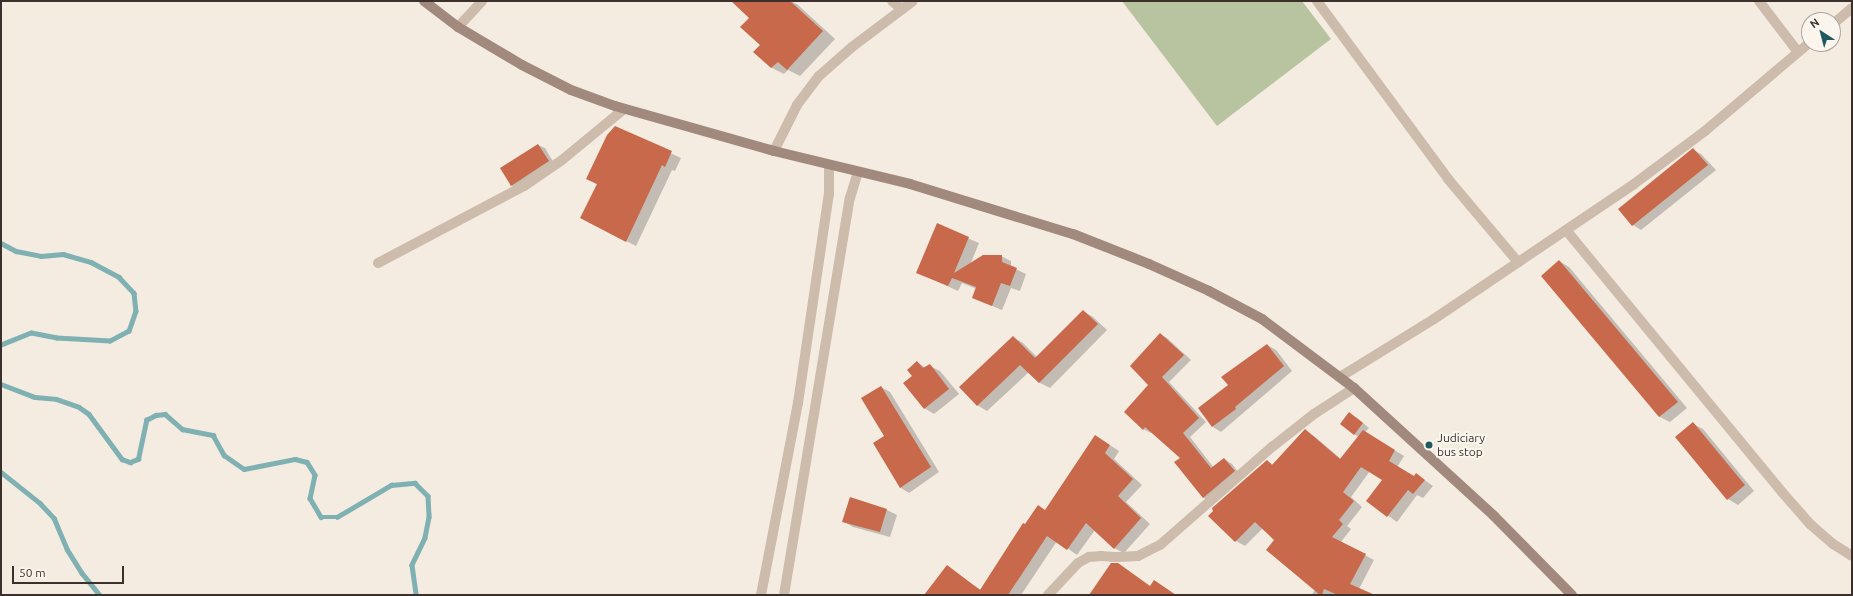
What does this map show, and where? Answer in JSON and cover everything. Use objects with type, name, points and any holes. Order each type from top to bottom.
[{"type":"main road","points":[[424,1],[458,27],[522,65],[571,90],[624,109],[774,151],[910,184],[1073,234],[1149,264],[1209,291],[1262,318],[1354,388],[1484,506],[1572,595]]},
{"type":"street","points":[[458,27],[482,1]]},
{"type":"street","points":[[892,1],[902,9]]},
{"type":"street","points":[[774,151],[797,105],[819,76],[912,1]]},
{"type":"street","points":[[1317,1],[1448,179],[1518,262]]},
{"type":"street","points":[[1759,1],[1798,52]]},
{"type":"street","points":[[1841,17],[1852,8]]},
{"type":"street","points":[[1340,377],[1434,319],[1634,184],[1705,130],[1801,50]]},
{"type":"street","points":[[378,263],[524,186],[562,160],[624,109]]},
{"type":"street","points":[[761,595],[798,403],[829,194],[829,165]]},
{"type":"street","points":[[784,595],[850,198],[858,172]]},
{"type":"street","points":[[1566,230],[1810,524],[1833,544],[1852,556]]},
{"type":"street","points":[[1048,595],[1078,563],[1089,558],[1102,556],[1138,556],[1160,545],[1272,448],[1314,414],[1354,388]]},
{"type":"green space","points":[[1122,1],[1302,1],[1331,39],[1217,126]]},
{"type":"building","points":[[731,1],[790,1],[823,31],[787,70],[778,62],[771,68],[753,52],[760,45],[740,27],[749,18]]},
{"type":"building","points":[[615,126],[672,151],[665,167],[662,165],[626,242],[580,218],[597,184],[586,179],[607,135]]},
{"type":"building","points":[[538,144],[549,161],[511,186],[500,168]]},
{"type":"building","points":[[1693,148],[1708,165],[1632,226],[1618,209]]},
{"type":"building","points":[[937,223],[969,237],[954,273],[983,255],[1002,255],[1002,262],[1017,268],[1010,286],[1001,283],[992,306],[972,298],[976,287],[952,278],[948,286],[916,273]]},
{"type":"building","points":[[1559,260],[1678,402],[1659,417],[1541,276]]},
{"type":"building","points":[[1083,310],[1098,324],[1039,383],[1020,365],[977,406],[959,387],[1013,336],[1035,358]]},
{"type":"building","points":[[1160,333],[1184,355],[1162,377],[1199,418],[1183,433],[1211,468],[1224,458],[1235,471],[1203,498],[1174,462],[1180,458],[1145,427],[1143,430],[1124,412],[1148,385],[1130,366]]},
{"type":"building","points":[[1267,344],[1284,366],[1235,407],[1236,409],[1212,427],[1198,408],[1228,385],[1221,377]]},
{"type":"building","points":[[917,361],[923,368],[930,364],[949,389],[924,409],[903,383],[912,376],[907,370]]},
{"type":"building","points":[[881,386],[931,467],[900,488],[873,443],[884,436],[861,398]]},
{"type":"building","points":[[1349,412],[1363,423],[1354,435],[1340,424]]},
{"type":"building","points":[[1693,422],[1745,485],[1727,500],[1675,437]]},
{"type":"building","points":[[1305,429],[1340,459],[1363,430],[1395,450],[1389,461],[1414,476],[1416,473],[1425,480],[1413,494],[1408,490],[1387,517],[1366,501],[1382,480],[1361,467],[1343,492],[1354,501],[1339,520],[1343,524],[1332,537],[1366,554],[1350,584],[1375,595],[1338,595],[1324,589],[1322,595],[1320,595],[1266,550],[1274,540],[1255,522],[1235,542],[1208,516],[1213,511],[1212,508],[1267,460],[1272,465]]},
{"type":"building","points":[[1095,435],[1110,445],[1105,453],[1133,479],[1118,496],[1141,518],[1114,549],[1086,523],[1067,550],[1047,536],[1008,595],[924,595],[947,565],[980,590],[1023,523],[1025,524],[1038,505],[1045,510]]},
{"type":"building","points":[[850,497],[887,509],[880,532],[842,522]]},
{"type":"building","points":[[1111,563],[1118,563],[1150,586],[1154,580],[1176,595],[1089,595]]},
{"type":"waterway","points":[[1,243],[16,251],[41,256],[63,254],[91,262],[119,277],[134,293],[136,311],[129,331],[110,341],[57,338],[31,333],[1,345]]},
{"type":"waterway","points":[[1,384],[35,397],[56,399],[79,407],[89,414],[122,459],[130,462],[138,459],[146,420],[156,415],[165,414],[182,429],[213,435],[224,455],[244,469],[295,459],[307,462],[315,475],[310,498],[321,517],[337,517],[391,485],[415,483],[428,496],[429,517],[425,538],[412,565],[416,595]]},
{"type":"waterway","points":[[1,472],[40,503],[54,518],[67,549],[82,573],[100,595]]},
{"type":"place","name":"Judiciary bus stop","points":[[1429,445]]}]
